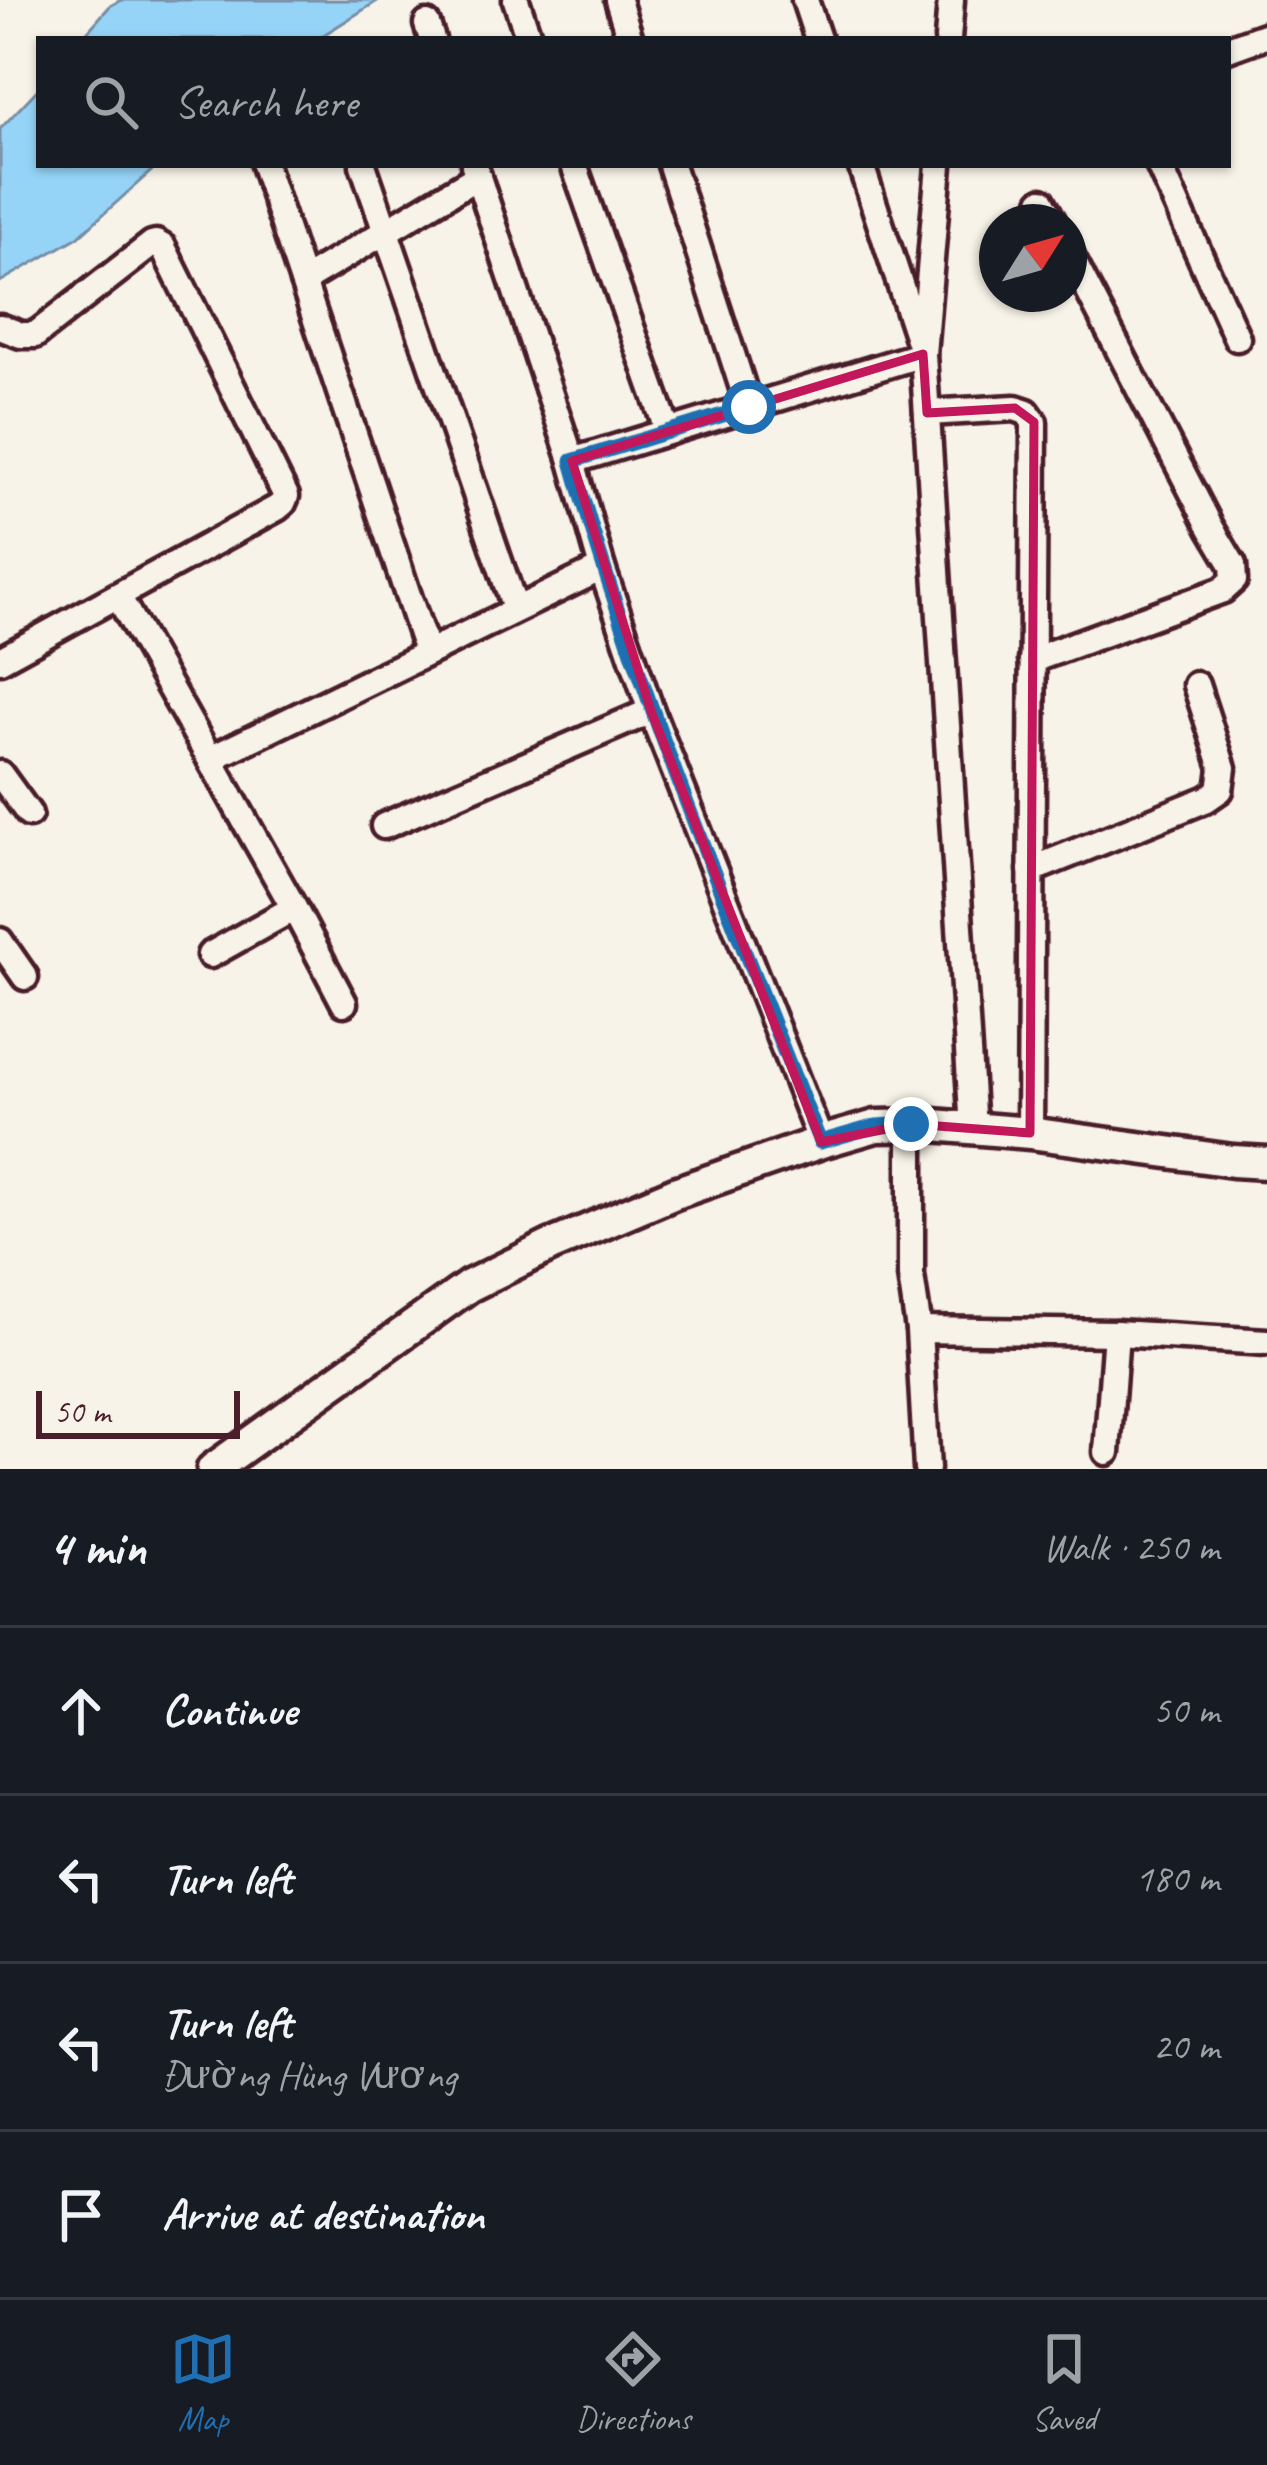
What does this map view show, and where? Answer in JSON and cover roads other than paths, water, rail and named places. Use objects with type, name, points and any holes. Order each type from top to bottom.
[{"type":"street","points":[[515,0],[528,36]]},
{"type":"street","points":[[618,0],[629,36]]},
{"type":"street","points":[[805,0],[817,36]]},
{"type":"street","points":[[948,36],[951,0]]},
{"type":"street","points":[[1231,48],[1267,35]]},
{"type":"street","points":[[265,168],[427,652]]},
{"type":"street","points":[[364,168],[515,608]]},
{"type":"street","points":[[583,168],[668,432]]},
{"type":"street","points":[[672,168],[749,407]]},
{"type":"street","points":[[862,168],[923,353]]},
{"type":"street","points":[[939,168],[923,353],[974,1128]]},
{"type":"street","points":[[1160,168],[1237,338]]},
{"type":"street","points":[[303,281],[476,171],[651,711],[820,1142]]},
{"type":"street","points":[[0,327],[35,335],[152,244],[160,244],[286,496],[277,508],[0,661]]},
{"type":"street","points":[[1032,660],[1223,590],[1234,580],[1233,565],[1087,289]]},
{"type":"street","points":[[572,461],[923,353]]},
{"type":"street","points":[[928,413],[1015,408],[1027,412],[1034,422],[1030,1133]]},
{"type":"street","points":[[210,759],[602,568]]},
{"type":"street","points":[[118,596],[344,1003]]},
{"type":"street","points":[[1031,870],[1220,790],[1223,768],[1196,685]]},
{"type":"street","points":[[384,826],[651,711]]},
{"type":"street","points":[[0,773],[29,814]]},
{"type":"street","points":[[210,955],[294,908]]},
{"type":"street","points":[[0,941],[25,977]]},
{"type":"street","points":[[911,1124],[911,1276],[927,1469]]},
{"type":"street","points":[[213,1469],[469,1286],[676,1192],[820,1142],[876,1126],[911,1124],[1030,1133],[1267,1163]]},
{"type":"street","points":[[919,1330],[1116,1333],[1267,1342]]},
{"type":"street","points":[[1107,1452],[1116,1333]]},
{"type":"water","points":[[121,0],[379,0],[322,36],[84,36]]},
{"type":"water","points":[[36,91],[36,168],[155,168],[78,237],[0,282],[0,129]]}]
